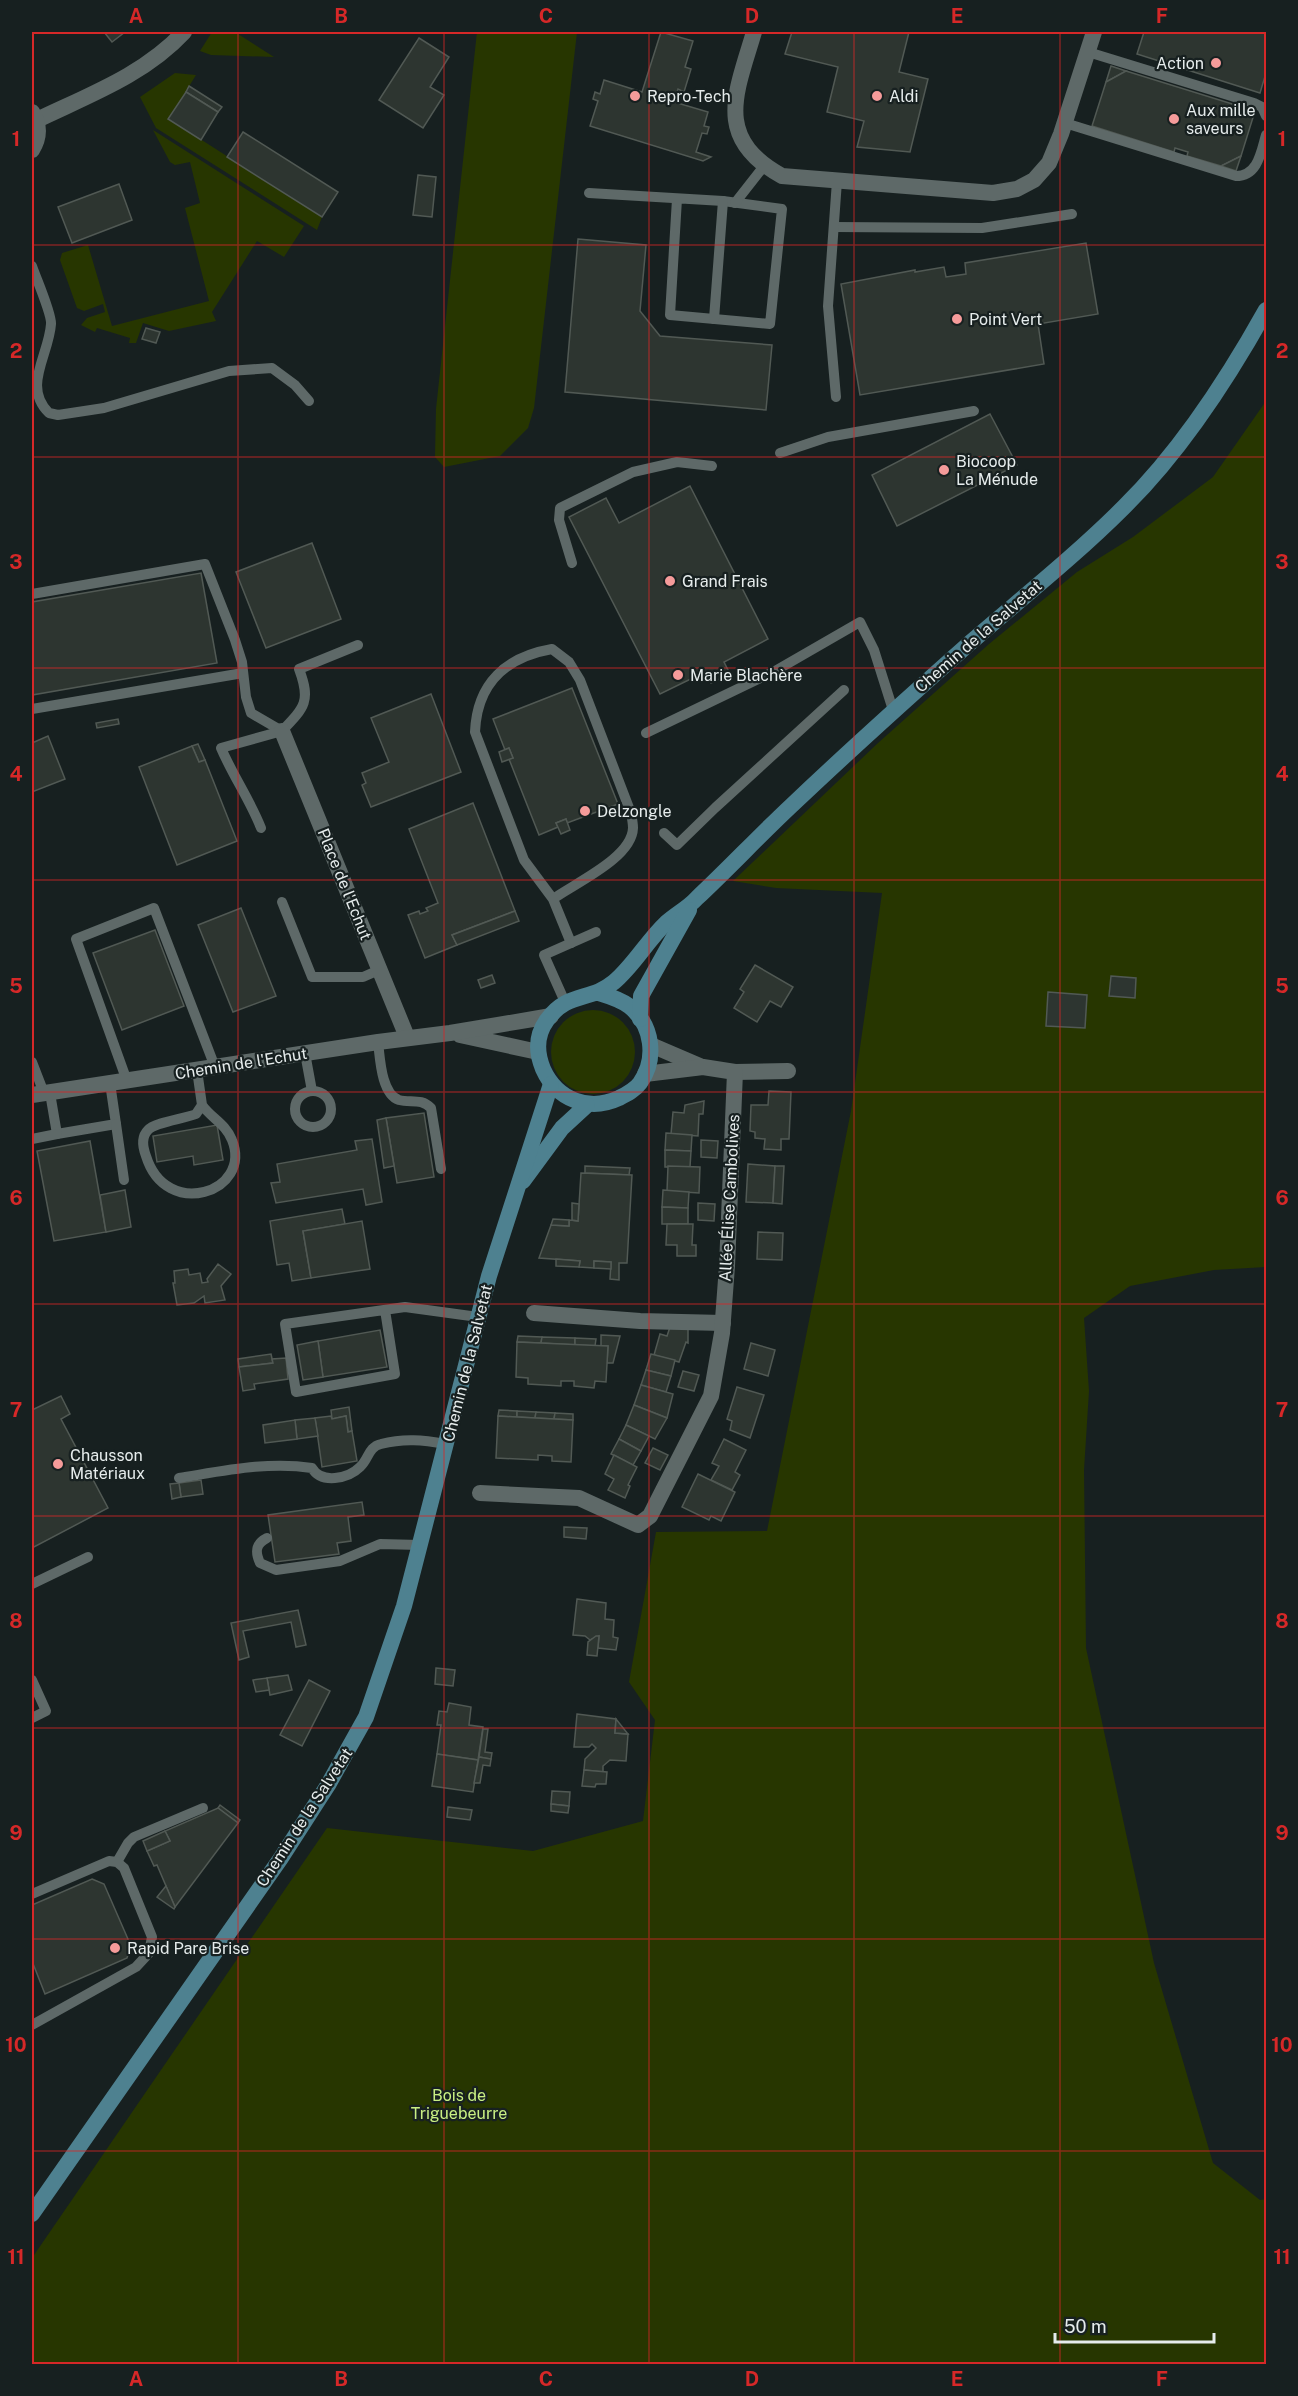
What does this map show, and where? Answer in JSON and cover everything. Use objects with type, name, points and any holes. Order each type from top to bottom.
[{"type":"main road","name":"Chemin de la Salvetat","points":[[565,1002],[599,993],[616,980],[665,924],[694,902],[767,828],[893,710],[1125,506],[1176,448],[1242,353],[1266,310]]},
{"type":"main road","name":"Chemin de la Salvetat","points":[[640,1019],[641,996],[694,902]]},
{"type":"main road","points":[[565,1002],[551,1016],[539,1034],[538,1052],[551,1084],[563,1095],[587,1105],[609,1103],[639,1086],[650,1061],[651,1045],[640,1019],[631,1007],[599,993]]},
{"type":"main road","name":"Chemin de la Salvetat","points":[[32,2214],[280,1858],[328,1785],[366,1717],[404,1606],[478,1317],[514,1194],[551,1084]]},
{"type":"main road","name":"Chemin de la Salvetat","points":[[514,1194],[562,1128],[587,1105]]},
{"type":"street","points":[[32,150],[37,138],[34,116],[139,71],[167,50],[184,32]]},
{"type":"street","points":[[754,32],[737,88],[734,111],[740,136],[748,151],[764,166],[782,176],[993,193],[1017,189],[1034,180],[1049,163],[1065,123],[1094,32]]},
{"type":"street","name":"Place de l'Echut","points":[[282,731],[407,1037]]},
{"type":"street","name":"Chemin de l'Echut","points":[[42,1094],[551,1016]]},
{"type":"street","name":"Chemin de l'Echut","points":[[450,1033],[538,1052]]},
{"type":"street","points":[[651,1045],[703,1067],[735,1072],[788,1071]]},
{"type":"street","points":[[645,1074],[703,1067]]},
{"type":"street","name":"Allée Élise Cambolives","points":[[480,1493],[579,1498],[638,1525],[650,1516],[711,1396],[723,1323],[735,1072]]},
{"type":"street","points":[[534,1313],[640,1321],[723,1323]]},
{"type":"lane","points":[[1088,52],[1254,103],[1262,107],[1266,116]]},
{"type":"lane","points":[[1065,123],[1236,176],[1252,171],[1262,151],[1266,135]]},
{"type":"lane","points":[[714,319],[729,202],[764,166]]},
{"type":"lane","points":[[836,397],[828,306],[837,181]]},
{"type":"lane","points":[[589,193],[677,198],[729,202],[782,209],[770,324],[670,315],[677,198]]},
{"type":"lane","points":[[834,227],[982,228],[1072,214]]},
{"type":"lane","points":[[32,266],[52,323],[37,380],[38,398],[49,413],[57,415],[104,408],[229,371],[272,368],[295,385],[309,401]]},
{"type":"lane","points":[[780,453],[828,437],[974,411]]},
{"type":"lane","points":[[572,563],[559,520],[560,508],[633,472],[677,462],[712,466]]},
{"type":"lane","points":[[32,594],[205,564],[235,640],[251,713],[282,731]]},
{"type":"lane","points":[[646,733],[774,670],[860,622],[874,650],[893,710]]},
{"type":"lane","points":[[261,828],[250,800],[234,778],[221,748],[282,731],[300,713],[307,690],[299,669],[358,645]]},
{"type":"lane","points":[[553,899],[606,865],[627,843],[633,829],[631,813],[580,680],[569,662],[552,650],[518,658],[498,673],[481,701],[475,717],[474,732],[524,860],[553,899],[571,943]]},
{"type":"lane","points":[[32,709],[243,673]]},
{"type":"lane","points":[[664,833],[677,846],[714,808],[844,690]]},
{"type":"lane","points":[[282,902],[312,977],[363,977],[380,970]]},
{"type":"lane","points":[[124,1180],[116,1124],[119,1082],[76,939],[154,908],[215,1067]]},
{"type":"lane","points":[[565,1002],[544,955],[596,932]]},
{"type":"lane","points":[[378,1042],[383,1077],[391,1093],[399,1100],[422,1102],[431,1108],[441,1169]]},
{"type":"lane","points":[[305,1053],[312,1091]]},
{"type":"lane","points":[[32,1062],[57,1134]]},
{"type":"lane","points":[[197,1070],[201,1105],[208,1114],[218,1120],[232,1139],[235,1150],[234,1163],[220,1185],[209,1191],[192,1194],[177,1193],[165,1185],[150,1165],[143,1147],[146,1131],[153,1126],[196,1114],[201,1105]]},
{"type":"lane","points":[[32,1139],[116,1124]]},
{"type":"lane","points":[[385,1310],[395,1374],[296,1392],[285,1324],[405,1307],[478,1317]]},
{"type":"lane","points":[[179,1478],[290,1464],[312,1468],[316,1475],[324,1479],[346,1474],[361,1467],[368,1452],[379,1444],[413,1439],[446,1444]]},
{"type":"lane","points":[[267,1538],[261,1541],[256,1554],[260,1563],[276,1570],[340,1562],[380,1544],[420,1545]]},
{"type":"lane","points":[[32,1584],[88,1557]]},
{"type":"lane","points":[[32,1680],[46,1711],[32,1718]]},
{"type":"lane","points":[[117,1862],[134,1837],[203,1808]]},
{"type":"lane","points":[[32,1894],[109,1861],[117,1862],[124,1868],[150,1931],[152,1944],[149,1953],[136,1967],[32,2025]]},
{"type":"green space","points":[[212,32],[235,32],[274,57],[211,55],[200,51]]},
{"type":"green space","points":[[477,32],[577,32],[534,408],[528,428],[500,456],[444,467],[435,457],[436,409]]},
{"type":"green space","points":[[175,73],[196,75],[169,119],[322,217],[317,230],[156,128],[140,97]]},
{"type":"green space","points":[[153,130],[304,226],[284,257],[257,241],[212,312],[216,321],[169,331],[143,323],[136,343],[129,343],[130,338],[97,328],[95,332],[81,325],[87,318],[105,312],[103,304],[84,311],[77,308],[60,260],[62,253],[88,245],[112,326],[209,301],[185,208],[200,203],[190,162],[175,165],[170,162]]},
{"type":"green space","name":"Bois de Triguebeurre","points":[[1266,401],[1266,1267],[1214,1270],[1130,1286],[1084,1318],[1089,1391],[1084,1470],[1086,1648],[1154,1963],[1213,2163],[1260,2200],[1266,2199],[1266,2364],[32,2364],[32,2258],[327,1828],[533,1851],[643,1821],[655,1720],[629,1682],[656,1532],[767,1531],[851,1111],[882,893],[776,888],[733,881],[878,743],[989,644],[1077,572],[1133,537],[1213,477]]},
{"type":"green space","points":[[593,1010],[609,1013],[623,1022],[632,1036],[635,1052],[632,1068],[623,1082],[609,1091],[593,1094],[577,1091],[563,1082],[554,1068],[551,1052],[554,1036],[563,1022],[577,1013]]},
{"type":"building","points":[[104,32],[125,32],[112,42]]},
{"type":"building","name":"Repro-Tech","points":[[661,32],[693,41],[685,67],[691,69],[684,92],[678,89],[674,102],[708,112],[704,126],[709,127],[707,134],[702,133],[696,152],[711,157],[703,161],[590,126],[598,101],[593,99],[595,92],[600,94],[604,80],[642,92]]},
{"type":"building","name":"Aldi","points":[[792,32],[909,32],[899,72],[928,79],[910,152],[857,147],[864,121],[827,112],[838,67],[785,54]]},
{"type":"building","name":"Action","points":[[1144,32],[1266,32],[1266,73],[1260,93],[1137,54]]},
{"type":"building","points":[[419,38],[449,57],[430,87],[444,95],[423,128],[379,100]]},
{"type":"building","points":[[1111,66],[1126,71],[1106,82]]},
{"type":"building","name":"Aux mille saveurs","points":[[1126,71],[1255,111],[1241,156],[1221,166],[1187,156],[1188,152],[1175,148],[1174,152],[1092,126],[1106,82]]},
{"type":"building","points":[[189,86],[222,107],[218,112],[186,92]]},
{"type":"building","points":[[186,92],[218,112],[201,140],[168,119]]},
{"type":"building","points":[[243,132],[338,192],[322,217],[227,157]]},
{"type":"building","points":[[1241,156],[1236,171],[1221,166]]},
{"type":"building","points":[[418,175],[436,177],[432,217],[413,215]]},
{"type":"building","points":[[119,184],[132,220],[72,243],[58,207]]},
{"type":"building","points":[[578,239],[646,245],[640,311],[660,336],[772,345],[766,410],[565,392]]},
{"type":"building","name":"Point Vert","points":[[1086,243],[1098,314],[1038,324],[1044,364],[860,395],[841,284],[944,267],[946,277],[966,274],[965,263]]},
{"type":"building","points":[[146,328],[160,332],[156,343],[142,339]]},
{"type":"building","name":"Biocoop La Ménude","points":[[990,414],[1017,465],[897,526],[872,475]]},
{"type":"building","name":"Grand Frais","points":[[690,486],[768,639],[724,662],[730,674],[711,683],[705,672],[660,694],[569,517],[606,498],[619,523]]},
{"type":"building","points":[[312,543],[341,619],[266,648],[236,572]]},
{"type":"building","points":[[201,573],[217,663],[32,695],[32,602]]},
{"type":"building","points":[[572,688],[618,804],[567,823],[566,819],[556,823],[558,827],[539,835],[509,759],[513,758],[509,748],[505,750],[493,719]]},
{"type":"building","points":[[431,694],[461,772],[371,807],[362,785],[366,783],[362,773],[389,762],[371,718]]},
{"type":"building","points":[[118,719],[119,724],[97,728],[96,723]]},
{"type":"building","points":[[48,736],[65,779],[32,792],[32,743]]},
{"type":"building","points":[[198,744],[205,760],[199,762],[192,746]]},
{"type":"building","points":[[192,746],[199,762],[205,760],[237,841],[177,865],[139,767]]},
{"type":"building","points":[[509,748],[513,758],[502,762],[499,752]]},
{"type":"building","points":[[473,803],[515,911],[452,935],[457,945],[425,958],[408,915],[428,911],[426,908],[438,903],[409,829]]},
{"type":"building","points":[[566,819],[570,830],[561,834],[556,823]]},
{"type":"building","points":[[241,908],[276,996],[233,1012],[198,925]]},
{"type":"building","points":[[515,911],[519,921],[457,945],[452,935]]},
{"type":"building","points":[[155,930],[184,1006],[122,1030],[93,953]]},
{"type":"building","points":[[755,965],[793,987],[781,1007],[770,1001],[757,1022],[734,1008],[744,992],[740,989]]},
{"type":"building","points":[[492,975],[495,983],[481,988],[478,980]]},
{"type":"building","points":[[1111,976],[1136,978],[1135,998],[1109,996]]},
{"type":"building","points":[[1048,992],[1087,995],[1085,1028],[1046,1026]]},
{"type":"building","points":[[769,1091],[791,1092],[789,1139],[781,1139],[781,1150],[764,1149],[765,1139],[755,1138],[755,1132],[750,1131],[751,1105],[768,1105]]},
{"type":"building","points":[[704,1101],[703,1114],[699,1114],[698,1136],[671,1134],[673,1112],[684,1113],[685,1105]]},
{"type":"building","points":[[424,1113],[434,1177],[397,1183],[386,1118]]},
{"type":"building","points":[[386,1118],[394,1166],[384,1168],[377,1120]]},
{"type":"building","points":[[217,1125],[223,1160],[194,1165],[193,1156],[157,1162],[153,1136]]},
{"type":"building","points":[[666,1133],[692,1135],[691,1151],[665,1150]]},
{"type":"building","points":[[372,1139],[382,1202],[366,1205],[363,1189],[276,1203],[271,1183],[280,1182],[277,1164],[357,1150],[355,1141]]},
{"type":"building","points":[[701,1140],[718,1141],[717,1158],[701,1157]]},
{"type":"building","points":[[90,1141],[106,1232],[54,1241],[37,1151]]},
{"type":"building","points":[[665,1150],[691,1151],[690,1167],[665,1167]]},
{"type":"building","points":[[748,1164],[775,1166],[773,1203],[746,1202]]},
{"type":"building","points":[[585,1166],[630,1168],[629,1175],[585,1173]]},
{"type":"building","points":[[668,1166],[700,1167],[699,1193],[667,1191]]},
{"type":"building","points":[[775,1166],[784,1166],[782,1204],[773,1203]]},
{"type":"building","points":[[581,1173],[632,1175],[627,1263],[619,1263],[619,1280],[610,1279],[611,1262],[594,1261],[594,1268],[579,1267],[580,1261],[539,1258],[551,1225],[569,1226],[569,1220],[578,1221]]},
{"type":"building","points":[[125,1190],[131,1227],[106,1232],[100,1195]]},
{"type":"building","points":[[663,1190],[689,1192],[688,1208],[662,1207]]},
{"type":"building","points":[[572,1203],[579,1204],[578,1221],[572,1220]]},
{"type":"building","points":[[698,1203],[715,1204],[714,1221],[698,1220]]},
{"type":"building","points":[[662,1207],[688,1208],[688,1224],[662,1224]]},
{"type":"building","points":[[342,1209],[345,1224],[303,1231],[311,1278],[292,1281],[289,1263],[277,1265],[270,1221]]},
{"type":"building","points":[[553,1219],[569,1220],[569,1226],[551,1225]]},
{"type":"building","points":[[362,1221],[370,1269],[311,1278],[303,1231]]},
{"type":"building","points":[[667,1224],[693,1224],[692,1245],[696,1245],[696,1256],[677,1256],[677,1245],[666,1245]]},
{"type":"building","points":[[758,1232],[783,1233],[782,1260],[757,1259]]},
{"type":"building","points":[[556,1259],[580,1261],[579,1267],[556,1266]]},
{"type":"building","points":[[594,1261],[611,1262],[611,1269],[594,1268]]},
{"type":"building","points":[[218,1264],[231,1274],[221,1286],[225,1300],[205,1303],[204,1296],[194,1303],[177,1305],[173,1283],[175,1283],[174,1271],[188,1269],[189,1275],[200,1273],[202,1283],[208,1282],[207,1279]]},
{"type":"building","points":[[670,1327],[688,1327],[688,1343],[686,1342],[679,1362],[654,1355],[660,1334],[667,1336]]},
{"type":"building","points":[[380,1330],[387,1367],[323,1377],[318,1341]]},
{"type":"building","points":[[601,1335],[620,1336],[613,1363],[607,1363],[608,1346],[601,1346]]},
{"type":"building","points":[[518,1336],[542,1337],[541,1343],[517,1342]]},
{"type":"building","points":[[542,1337],[575,1338],[575,1345],[541,1343]]},
{"type":"building","points":[[575,1338],[596,1339],[595,1346],[575,1345]]},
{"type":"building","points":[[318,1341],[323,1377],[303,1380],[297,1345]]},
{"type":"building","points":[[517,1342],[608,1346],[606,1382],[595,1381],[594,1388],[574,1386],[574,1381],[561,1381],[561,1386],[528,1384],[528,1378],[516,1377]]},
{"type":"building","points":[[751,1343],[775,1350],[768,1376],[744,1369]]},
{"type":"building","points":[[271,1354],[273,1363],[239,1367],[238,1359]]},
{"type":"building","points":[[651,1354],[675,1360],[671,1376],[646,1370]]},
{"type":"building","points":[[286,1358],[288,1379],[254,1384],[255,1389],[243,1391],[239,1367],[273,1363],[272,1359]]},
{"type":"building","points":[[646,1370],[671,1376],[666,1392],[641,1385]]},
{"type":"building","points":[[683,1371],[699,1375],[694,1391],[678,1387]]},
{"type":"building","points":[[641,1385],[673,1394],[667,1418],[634,1405]]},
{"type":"building","points":[[737,1387],[764,1395],[750,1438],[730,1430],[732,1421],[727,1419]]},
{"type":"building","name":"Chausson Matériaux","points":[[61,1396],[70,1414],[61,1419],[108,1508],[32,1548],[32,1410]]},
{"type":"building","points":[[634,1405],[667,1418],[655,1439],[626,1425]]},
{"type":"building","points":[[349,1407],[352,1431],[348,1432],[346,1416],[332,1419],[331,1410]]},
{"type":"building","points":[[499,1410],[517,1411],[517,1417],[498,1416]]},
{"type":"building","points":[[517,1411],[536,1412],[535,1418],[517,1417]]},
{"type":"building","points":[[536,1412],[555,1413],[554,1419],[535,1418]]},
{"type":"building","points":[[555,1413],[573,1414],[573,1420],[554,1419]]},
{"type":"building","points":[[331,1416],[332,1419],[346,1416],[348,1432],[352,1431],[357,1461],[322,1467],[315,1418]]},
{"type":"building","points":[[498,1416],[573,1420],[571,1462],[552,1461],[552,1456],[538,1455],[538,1460],[496,1458]]},
{"type":"building","points":[[315,1418],[318,1436],[297,1439],[295,1420]]},
{"type":"building","points":[[295,1420],[297,1439],[265,1443],[263,1425]]},
{"type":"building","points":[[626,1425],[649,1436],[641,1451],[619,1439]]},
{"type":"building","points":[[619,1439],[641,1451],[633,1465],[611,1454]]},
{"type":"building","points":[[724,1439],[746,1450],[735,1472],[740,1475],[732,1490],[711,1480],[719,1466],[712,1463]]},
{"type":"building","points":[[653,1448],[668,1455],[660,1470],[645,1463]]},
{"type":"building","points":[[614,1455],[637,1467],[628,1485],[630,1486],[625,1498],[608,1490],[614,1479],[605,1474]]},
{"type":"building","points":[[698,1474],[735,1492],[721,1521],[711,1516],[709,1520],[682,1507]]},
{"type":"building","points":[[201,1480],[203,1494],[181,1497],[179,1483]]},
{"type":"building","points":[[179,1483],[181,1497],[172,1499],[170,1484]]},
{"type":"building","points":[[362,1502],[364,1515],[348,1517],[351,1541],[337,1543],[339,1554],[275,1562],[268,1515]]},
{"type":"building","points":[[564,1527],[587,1528],[586,1539],[564,1537]]},
{"type":"building","points":[[577,1599],[606,1603],[605,1619],[614,1620],[613,1637],[618,1638],[616,1650],[598,1648],[599,1636],[590,1640],[585,1636],[573,1635]]},
{"type":"building","points":[[298,1610],[306,1645],[296,1647],[291,1622],[243,1631],[249,1657],[239,1660],[231,1623]]},
{"type":"building","points":[[599,1636],[597,1656],[587,1655],[588,1642]]},
{"type":"building","points":[[436,1668],[455,1670],[453,1686],[435,1684]]},
{"type":"building","points":[[288,1675],[292,1690],[270,1695],[267,1678]]},
{"type":"building","points":[[267,1678],[269,1690],[256,1692],[253,1680]]},
{"type":"building","points":[[309,1680],[330,1691],[302,1746],[280,1735]]},
{"type":"building","points":[[449,1703],[471,1707],[469,1725],[483,1727],[478,1760],[437,1754],[441,1725],[437,1725],[439,1711],[447,1712]]},
{"type":"building","points":[[577,1714],[616,1719],[615,1733],[628,1734],[626,1761],[610,1760],[603,1766],[603,1772],[584,1770],[585,1759],[596,1748],[592,1744],[589,1747],[574,1747]]},
{"type":"building","points":[[616,1719],[628,1734],[615,1733]]},
{"type":"building","points":[[483,1729],[488,1729],[485,1752],[492,1753],[491,1759],[479,1757]]},
{"type":"building","points":[[437,1754],[478,1760],[473,1792],[432,1786]]},
{"type":"building","points":[[479,1757],[491,1759],[490,1766],[483,1765],[480,1783],[474,1783]]},
{"type":"building","points":[[584,1770],[607,1772],[606,1784],[596,1784],[595,1787],[582,1786]]},
{"type":"building","points":[[552,1791],[570,1792],[569,1806],[551,1804]]},
{"type":"building","points":[[551,1804],[569,1806],[568,1813],[551,1811]]},
{"type":"building","points":[[220,1805],[240,1820],[238,1823],[218,1808]]},
{"type":"building","points":[[448,1807],[472,1810],[470,1820],[447,1817]]},
{"type":"building","points":[[218,1808],[238,1823],[175,1907],[157,1865],[154,1866],[147,1851],[170,1841],[165,1831]]},
{"type":"building","points":[[165,1831],[170,1841],[147,1851],[143,1841]]},
{"type":"building","points":[[92,1879],[104,1884],[131,1946],[127,1958],[45,1994],[32,1961],[32,1905]]},
{"type":"building","points":[[166,1886],[175,1907],[174,1909],[157,1897]]},
{"type":"place","name":"Action","points":[[1216,63]]},
{"type":"place","name":"Repro-Tech","points":[[635,96]]},
{"type":"place","name":"Aldi","points":[[877,96]]},
{"type":"place","name":"Aux mille saveurs","points":[[1174,119]]},
{"type":"place","name":"Point Vert","points":[[957,319]]},
{"type":"place","name":"Biocoop La Ménude","points":[[944,470]]},
{"type":"place","name":"Grand Frais","points":[[670,581]]},
{"type":"place","name":"Marie Blachère","points":[[678,675]]},
{"type":"place","name":"Delzongle","points":[[585,811]]},
{"type":"place","name":"Chausson Matériaux","points":[[58,1464]]},
{"type":"place","name":"Rapid Pare Brise","points":[[115,1948]]}]
